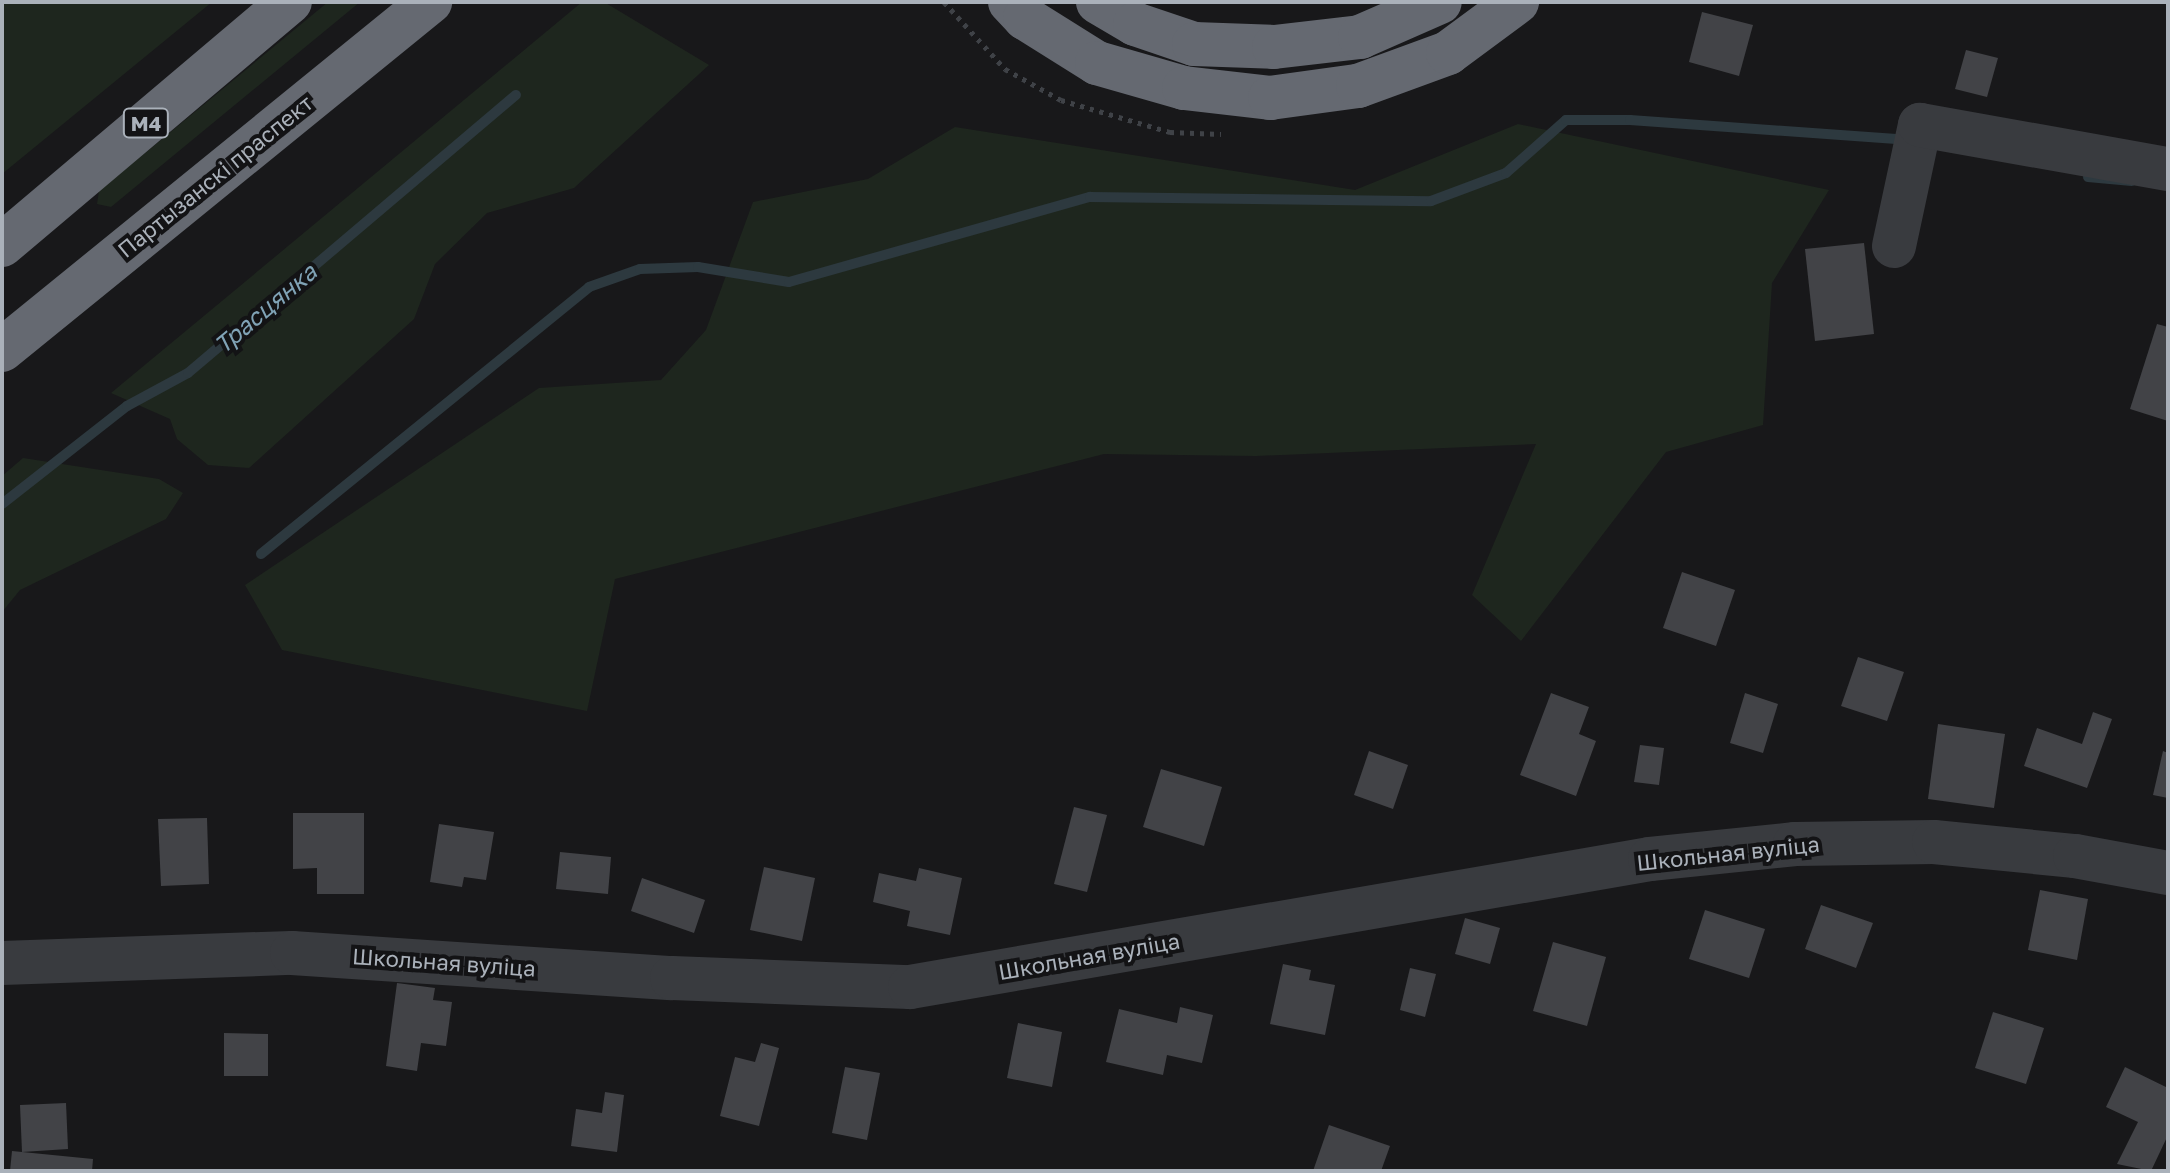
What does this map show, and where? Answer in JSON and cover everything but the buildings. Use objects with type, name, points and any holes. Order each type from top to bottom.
[{"type":"highway","name":"М4","points":[[2,245],[290,2]]},
{"type":"highway","name":"Партызанскі праспект","points":[[2,350],[430,2]]},
{"type":"highway","points":[[1010,2],[1025,18],[1097,63],[1184,88],[1270,98],[1358,86],[1448,53],[1517,2]]},
{"type":"highway","points":[[1098,2],[1135,24],[1194,44],[1274,47],[1360,37],[1440,2]]},
{"type":"street","points":[[1894,246],[1920,125],[2168,169]]},
{"type":"street","name":"Школьная вуліца","points":[[2,963],[292,953],[672,978],[910,987],[1650,859],[1795,844],[1934,842],[2075,856],[2168,873]]},
{"type":"shaded area","points":[[2,2],[212,2],[2,174]]},
{"type":"shaded area","points":[[328,2],[360,2],[111,207],[97,204],[99,191]]},
{"type":"shaded area","points":[[582,2],[604,2],[709,65],[574,188],[487,213],[435,264],[414,319],[249,468],[208,465],[177,439],[170,419],[111,393]]},
{"type":"shaded area","points":[[1518,124],[1829,190],[1772,283],[1763,425],[1666,452],[1521,641],[1472,595],[1536,444],[1256,456],[1104,454],[615,579],[587,711],[282,650],[245,585],[539,388],[661,380],[706,330],[753,202],[868,179],[955,127],[1355,190]]},
{"type":"shaded area","points":[[23,458],[159,479],[183,493],[166,519],[20,590],[2,612],[2,476]]},
{"type":"waterway","name":"Трасцянка","points":[[2,504],[127,406],[188,373],[516,95]]},
{"type":"waterway","points":[[261,554],[589,287],[640,269],[698,267],[789,282],[1090,197],[1431,201],[1506,173],[1566,120],[1630,120],[1896,139]]},
{"type":"waterway","points":[[2088,177],[2132,181]]}]
